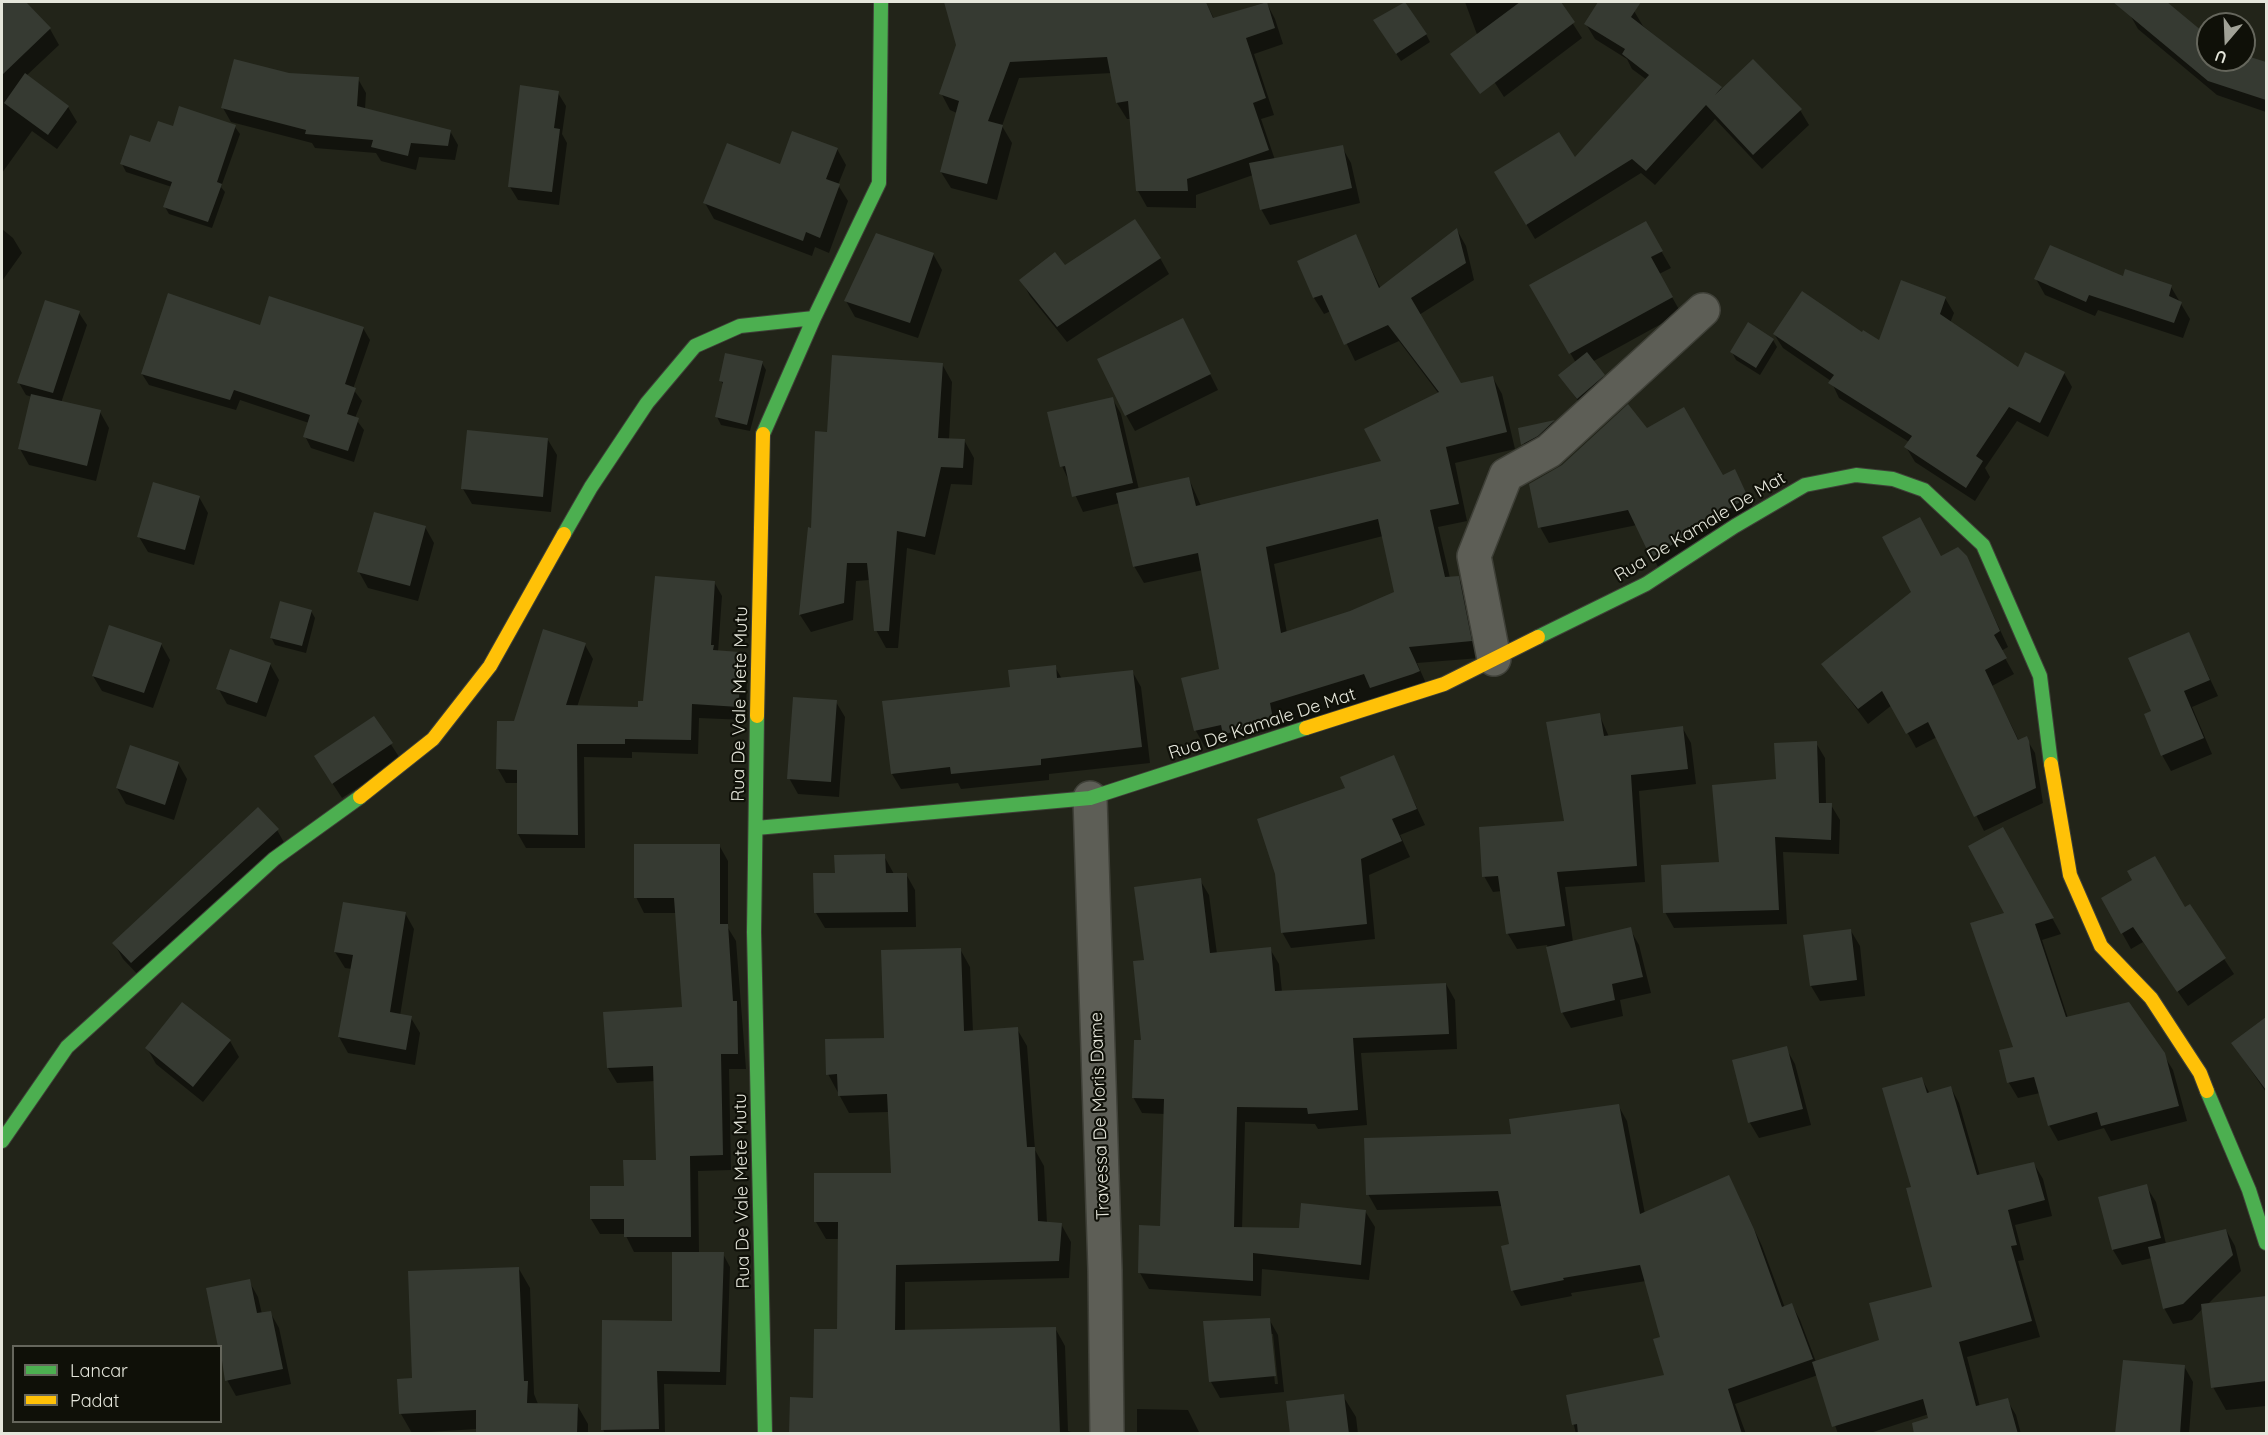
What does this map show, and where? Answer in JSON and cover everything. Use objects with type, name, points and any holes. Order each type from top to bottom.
[{"type":"street","name":"Rua De Vale Mete Mutu","points":[[765,1434],[754,932],[762,436],[814,318],[879,183],[881,2]]},
{"type":"street","points":[[1494,659],[1474,556],[1506,475],[1549,451],[1703,310]]},
{"type":"street","points":[[2,1142],[67,1047],[274,859],[348,807],[433,740],[490,666],[591,487],[647,403],[695,346],[740,326],[814,318]]},
{"type":"street","name":"Rua De Kamale De Mat","points":[[756,828],[1090,798],[1444,684],[1646,584],[1735,526],[1805,485],[1857,475],[1893,479],[1924,490],[1983,545],[2002,584],[2040,676],[2053,778],[2070,875],[2101,946],[2151,998],[2200,1073],[2248,1190],[2266,1243]]},
{"type":"street","name":"Travessa De Moris Dame","points":[[1090,798],[1104,1246],[1107,1434]]},
{"type":"building","points":[[2,2],[26,2],[51,28],[2,75]]},
{"type":"building","points":[[944,2],[1206,2],[1213,18],[1267,2],[1275,28],[1246,38],[1266,98],[1253,103],[1269,150],[1187,179],[1188,191],[1136,191],[1128,101],[1116,103],[1107,57],[1010,62],[988,121],[1003,125],[987,184],[940,172],[959,101],[939,94],[956,45]]},
{"type":"building","points":[[1405,2],[1427,34],[1396,54],[1373,20]]},
{"type":"building","points":[[1520,2],[1561,2],[1575,22],[1480,94],[1450,54]]},
{"type":"building","points":[[1598,2],[1641,2],[1631,17],[1722,87],[1715,95],[1753,59],[1802,109],[1753,155],[1706,105],[1646,171],[1632,159],[1526,225],[1494,172],[1559,132],[1575,157],[1649,75],[1622,54],[1625,49],[1584,24]]},
{"type":"building","points":[[2113,2],[2167,2],[2196,26],[2196,71]]},
{"type":"building","points":[[234,59],[289,73],[359,77],[357,106],[451,130],[448,146],[411,143],[408,156],[371,147],[373,140],[305,134],[306,130],[221,108]]},
{"type":"building","points":[[2256,59],[2266,62],[2266,100],[2208,81],[2197,72],[2256,72]]},
{"type":"building","points":[[25,73],[69,106],[48,135],[4,103]]},
{"type":"building","points":[[520,85],[559,91],[554,128],[560,129],[552,192],[508,187]]},
{"type":"building","points":[[179,106],[236,125],[217,182],[222,184],[208,222],[163,207],[172,182],[120,164],[130,135],[150,142],[158,121],[173,126]]},
{"type":"building","points":[[792,131],[838,148],[826,179],[840,184],[820,238],[806,232],[803,241],[703,203],[727,143],[780,164]]},
{"type":"building","points":[[1343,145],[1352,188],[1260,210],[1249,163]]},
{"type":"building","points":[[1135,219],[1161,258],[1057,327],[1019,280],[1055,252],[1065,265]]},
{"type":"building","points":[[1646,221],[1663,251],[1651,257],[1673,297],[1569,354],[1529,285]]},
{"type":"building","points":[[1457,228],[1466,263],[1411,298],[1461,383],[1493,376],[1507,432],[1446,447],[1459,504],[1430,510],[1445,577],[1459,576],[1472,641],[1409,647],[1420,671],[1413,674],[1370,688],[1364,674],[1270,703],[1273,719],[1223,735],[1221,725],[1194,731],[1181,678],[1219,669],[1198,553],[1133,567],[1116,493],[1189,477],[1196,506],[1381,461],[1364,429],[1439,392],[1388,325],[1344,345],[1322,295],[1313,298],[1297,261],[1356,234],[1379,288]],"holes":[[[1378,519],[1394,592],[1350,611],[1281,633],[1266,547]]]},
{"type":"building","points":[[876,233],[934,253],[910,323],[844,301]]},
{"type":"building","points":[[2050,245],[2123,276],[2125,269],[2172,285],[2169,296],[2182,302],[2174,323],[2089,295],[2086,302],[2034,279]]},
{"type":"building","points":[[1901,280],[1946,297],[1940,314],[2018,367],[2025,352],[2065,372],[2040,423],[2009,407],[1976,456],[1983,461],[1966,488],[1904,447],[1912,436],[1828,383],[1834,375],[1773,334],[1802,291],[1862,332],[1863,330],[1879,340]]},
{"type":"building","points":[[168,293],[260,325],[269,296],[364,327],[345,384],[356,388],[347,414],[359,418],[348,451],[303,437],[310,415],[234,390],[230,400],[141,374]]},
{"type":"building","points":[[45,300],[80,311],[53,393],[17,383]]},
{"type":"building","points":[[1183,318],[1211,374],[1125,416],[1097,359]]},
{"type":"building","points":[[1748,322],[1774,339],[1756,368],[1730,352]]},
{"type":"building","points":[[1587,352],[1605,375],[1577,399],[1558,375]]},
{"type":"building","points":[[725,353],[763,361],[747,425],[715,417],[723,382],[719,381]]},
{"type":"building","points":[[832,355],[943,363],[938,438],[965,439],[963,468],[941,467],[925,537],[897,531],[889,631],[874,631],[867,563],[847,563],[844,603],[799,615],[808,527],[811,528],[815,431],[827,432]]},
{"type":"building","points":[[31,394],[101,410],[87,466],[18,449]]},
{"type":"building","points":[[1113,397],[1133,483],[1072,497],[1065,466],[1060,467],[1047,412]]},
{"type":"building","points":[[1628,404],[1647,428],[1684,407],[1723,475],[1735,469],[1748,497],[1651,558],[1628,510],[1538,528],[1529,484],[1562,465]]},
{"type":"building","points":[[1555,420],[1538,436],[1521,445],[1518,428]]},
{"type":"building","points":[[467,430],[548,438],[543,497],[461,489]]},
{"type":"building","points":[[153,482],[200,496],[185,550],[137,537]]},
{"type":"building","points":[[374,512],[426,526],[410,586],[357,572]]},
{"type":"building","points":[[1920,517],[1941,556],[1958,547],[1967,556],[2000,631],[1994,635],[2007,658],[1985,670],[2018,740],[2027,736],[2029,741],[2036,788],[1974,817],[1928,722],[1906,734],[1882,691],[1858,709],[1821,664],[1911,592],[1882,537]]},
{"type":"building","points":[[655,576],[715,581],[711,645],[714,645],[713,650],[740,652],[739,707],[692,704],[691,740],[625,739],[625,744],[577,744],[578,835],[517,834],[517,770],[496,769],[497,721],[514,721],[543,629],[586,643],[566,705],[638,707],[638,701],[643,701]]},
{"type":"building","points":[[280,601],[312,610],[302,646],[270,638]]},
{"type":"building","points":[[109,625],[162,643],[144,693],[92,676]]},
{"type":"building","points":[[2189,632],[2210,680],[2184,691],[2204,738],[2161,756],[2144,714],[2151,711],[2128,658]]},
{"type":"building","points":[[230,649],[271,663],[257,703],[216,689]]},
{"type":"building","points":[[1056,665],[1057,678],[1133,670],[1142,747],[1041,759],[1041,765],[951,774],[950,767],[891,774],[882,701],[1010,687],[1008,670]]},
{"type":"building","points":[[793,697],[837,700],[831,782],[787,779]]},
{"type":"building","points":[[1600,713],[1604,736],[1683,726],[1688,769],[1631,775],[1637,866],[1557,872],[1565,926],[1506,934],[1498,876],[1482,877],[1479,827],[1564,821],[1546,722]]},
{"type":"building","points":[[374,716],[393,743],[332,784],[314,756]]},
{"type":"building","points":[[1817,741],[1819,803],[1832,803],[1831,840],[1775,837],[1779,910],[1663,913],[1661,865],[1719,862],[1712,785],[1776,779],[1774,743]]},
{"type":"building","points":[[130,745],[179,762],[165,805],[116,788]]},
{"type":"building","points":[[1394,755],[1417,809],[1392,819],[1402,841],[1361,859],[1367,924],[1281,933],[1275,874],[1257,819],[1345,788],[1340,777]]},
{"type":"building","points":[[258,807],[279,829],[131,963],[112,943]]},
{"type":"building","points":[[2003,827],[2054,918],[2035,924],[2066,1017],[2129,1002],[2165,1053],[2179,1106],[2101,1126],[2097,1112],[2048,1126],[2034,1077],[2007,1083],[1999,1050],[2013,1047],[1970,923],[2004,913],[1968,846]]},
{"type":"building","points":[[634,844],[720,844],[720,924],[728,924],[733,1001],[737,1001],[738,1054],[721,1054],[723,1155],[690,1156],[691,1237],[624,1237],[624,1219],[590,1219],[590,1186],[624,1186],[623,1160],[656,1160],[653,1066],[607,1068],[603,1012],[682,1007],[674,898],[634,898]]},
{"type":"building","points":[[885,854],[886,873],[907,873],[908,912],[814,913],[813,873],[835,873],[834,855]]},
{"type":"building","points":[[2155,856],[2185,907],[2190,904],[2226,958],[2177,992],[2133,927],[2121,934],[2101,898],[2132,880],[2127,871]]},
{"type":"building","points":[[1201,878],[1210,953],[1271,947],[1275,991],[1446,983],[1449,1034],[1353,1038],[1358,1110],[1308,1114],[1307,1108],[1237,1107],[1234,1227],[1299,1228],[1301,1203],[1366,1210],[1361,1265],[1253,1253],[1253,1281],[1138,1273],[1139,1225],[1160,1226],[1164,1099],[1132,1098],[1134,1040],[1141,1040],[1133,961],[1144,960],[1134,887]]},
{"type":"building","points":[[343,902],[406,912],[390,1012],[412,1016],[406,1050],[338,1037],[353,955],[334,952]]},
{"type":"building","points":[[1631,927],[1643,977],[1612,984],[1615,1000],[1561,1013],[1546,947]]},
{"type":"building","points":[[1851,929],[1857,980],[1810,986],[1803,935]]},
{"type":"building","points":[[961,948],[964,1031],[1018,1027],[1027,1147],[1035,1147],[1038,1221],[1062,1223],[1059,1261],[896,1265],[895,1330],[1056,1327],[1060,1434],[789,1434],[790,1397],[813,1398],[814,1329],[837,1329],[838,1222],[814,1222],[814,1173],[891,1173],[887,1094],[838,1096],[837,1074],[826,1075],[825,1039],[884,1038],[881,950]]},
{"type":"building","points":[[182,1002],[231,1040],[193,1087],[145,1048]]},
{"type":"building","points":[[2266,1017],[2266,1090],[2231,1043]]},
{"type":"building","points":[[1787,1046],[1803,1109],[1748,1123],[1732,1060]]},
{"type":"building","points":[[1922,1077],[1927,1093],[1951,1086],[1977,1175],[2034,1162],[2045,1200],[2008,1210],[2017,1245],[2011,1246],[2032,1321],[1959,1342],[1976,1406],[2008,1398],[2018,1434],[1914,1434],[1912,1423],[1928,1418],[1923,1399],[1832,1427],[1812,1362],[1879,1340],[1869,1303],[1932,1287],[1906,1188],[1911,1187],[1882,1088]]},
{"type":"building","points":[[1619,1104],[1640,1214],[1729,1175],[1754,1229],[1782,1307],[1792,1303],[1813,1359],[1728,1389],[1742,1434],[1578,1434],[1577,1424],[1572,1425],[1566,1395],[1664,1375],[1653,1339],[1660,1337],[1640,1265],[1563,1278],[1564,1280],[1511,1291],[1501,1246],[1509,1244],[1498,1191],[1366,1195],[1364,1138],[1511,1134],[1509,1119]]},
{"type":"building","points":[[2147,1184],[2161,1238],[2112,1250],[2098,1197]]},
{"type":"building","points":[[2226,1229],[2233,1255],[2183,1304],[2163,1309],[2148,1247]]},
{"type":"building","points":[[672,1252],[724,1252],[720,1372],[657,1371],[659,1429],[601,1430],[602,1320],[672,1321]]},
{"type":"building","points":[[519,1267],[524,1381],[528,1381],[527,1403],[578,1404],[577,1434],[476,1434],[476,1410],[399,1414],[397,1379],[412,1378],[408,1271]]},
{"type":"building","points":[[250,1279],[257,1313],[271,1311],[283,1369],[225,1381],[222,1345],[218,1345],[206,1288]]},
{"type":"building","points":[[2266,1296],[2266,1381],[2211,1388],[2201,1304]]},
{"type":"building","points":[[1270,1318],[1276,1376],[1209,1382],[1203,1321]]},
{"type":"building","points":[[2123,1360],[2185,1365],[2180,1434],[2115,1434]]},
{"type":"building","points":[[1344,1394],[1349,1434],[1290,1434],[1286,1401]]},
{"type":"traffic: fast","points":[[763,434],[814,318],[879,183],[881,2]]},
{"type":"traffic: fast","points":[[564,534],[591,487],[647,403],[695,346],[740,326],[814,318]]},
{"type":"traffic: fast","points":[[1538,637],[1646,584],[1735,526],[1805,485],[1856,475],[1893,479],[1924,490],[1983,545],[2040,676],[2051,764]]},
{"type":"traffic: fast","points":[[757,716],[754,932],[765,1434]]},
{"type":"traffic: fast","points":[[756,828],[1090,798],[1306,728]]},
{"type":"traffic: fast","points":[[2,1141],[67,1047],[274,859],[360,797]]},
{"type":"traffic: fast","points":[[2207,1091],[2249,1190],[2266,1243]]},
{"type":"traffic: slow","points":[[757,716],[763,434]]},
{"type":"traffic: slow","points":[[360,797],[433,739],[490,666],[564,534]]},
{"type":"traffic: slow","points":[[1306,728],[1444,684],[1538,637]]},
{"type":"traffic: slow","points":[[2051,764],[2070,875],[2101,946],[2151,998],[2200,1073],[2207,1091]]}]
